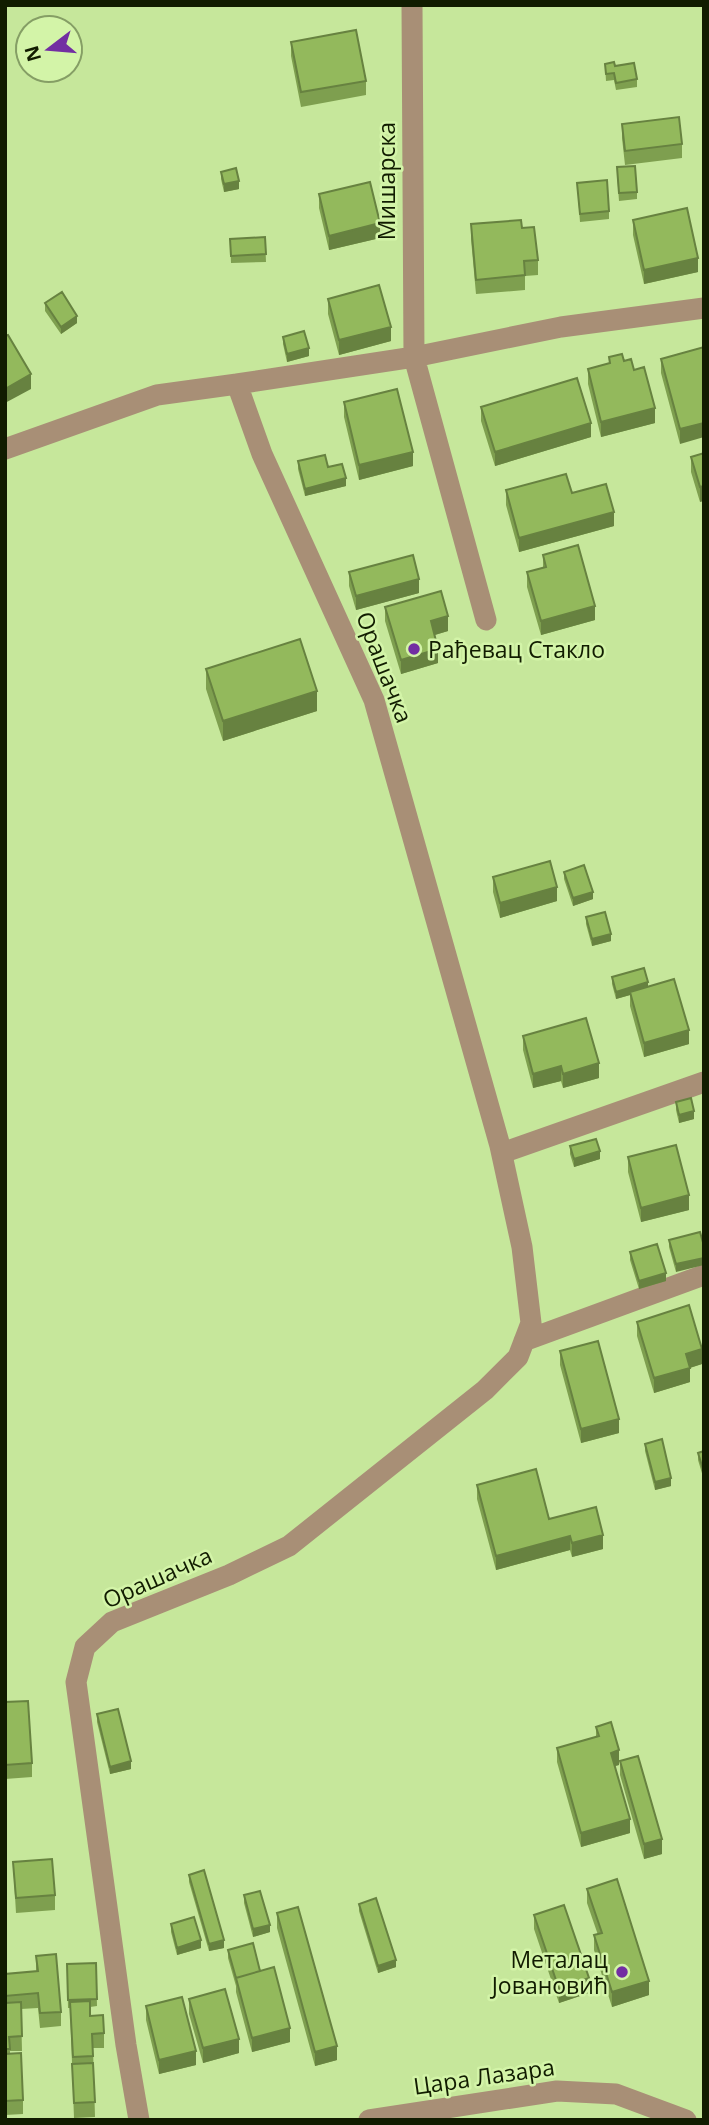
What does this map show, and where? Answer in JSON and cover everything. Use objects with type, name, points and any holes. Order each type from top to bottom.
[{"type":"street","name":"Мишарска","points":[[412,5],[414,357],[486,620]]},
{"type":"street","points":[[5,449],[156,395],[414,357],[561,327],[704,308]]},
{"type":"street","name":"Орашачка","points":[[139,2120],[126,2045],[76,1682],[85,1647],[112,1622],[229,1575],[289,1546],[485,1390],[519,1357],[531,1323],[522,1247],[502,1153],[374,700],[262,454],[237,384]]},
{"type":"street","points":[[502,1153],[704,1082]]},
{"type":"street","points":[[524,1341],[704,1275]]},
{"type":"street","name":"Цара Лазара","points":[[369,2120],[557,2091],[615,2094],[687,2120]]},
{"type":"building","points":[[356,30],[366,81],[301,92],[291,42]]},
{"type":"building","points":[[614,62],[615,66],[634,63],[637,79],[616,83],[614,73],[606,74],[605,64]]},
{"type":"building","points":[[679,117],[682,144],[625,151],[622,124]]},
{"type":"building","points":[[635,166],[637,192],[619,193],[617,167]]},
{"type":"building","points":[[236,168],[239,181],[224,184],[221,172]]},
{"type":"building","points":[[607,180],[609,211],[580,214],[577,183]]},
{"type":"building","points":[[370,182],[380,223],[329,236],[319,194]]},
{"type":"building","points":[[687,208],[698,258],[644,270],[633,220]]},
{"type":"building","points":[[521,220],[522,228],[534,227],[538,260],[524,261],[525,275],[476,280],[471,224]]},
{"type":"building","points":[[265,237],[266,254],[231,256],[230,239]]},
{"type":"building","points":[[379,285],[391,327],[339,340],[328,299]]},
{"type":"building","points":[[62,292],[77,316],[61,327],[45,303]]},
{"type":"building","points":[[304,331],[309,348],[287,354],[283,337]]},
{"type":"building","points":[[8,335],[31,374],[5,389],[5,336]]},
{"type":"building","points":[[704,347],[704,423],[680,429],[661,359]]},
{"type":"building","points":[[622,354],[624,361],[631,359],[634,370],[644,367],[655,408],[601,422],[588,369],[610,363],[609,357]]},
{"type":"building","points":[[577,378],[591,423],[495,452],[481,407]]},
{"type":"building","points":[[397,389],[413,452],[359,465],[344,402]]},
{"type":"building","points":[[704,453],[704,486],[700,487],[691,457]]},
{"type":"building","points":[[325,455],[328,467],[342,464],[346,478],[305,489],[298,461]]},
{"type":"building","points":[[566,474],[572,493],[606,484],[614,512],[519,538],[506,490]]},
{"type":"building","points":[[578,545],[595,606],[541,621],[527,572],[546,567],[543,555]]},
{"type":"building","points":[[413,555],[419,579],[356,596],[349,572]]},
{"type":"building","name":"Рађевац Стакло","points":[[441,591],[448,616],[431,621],[438,649],[401,660],[385,607]]},
{"type":"building","points":[[300,639],[317,691],[223,721],[206,669]]},
{"type":"building","points":[[550,861],[557,887],[500,903],[493,877]]},
{"type":"building","points":[[584,865],[593,892],[573,898],[564,872]]},
{"type":"building","points":[[605,912],[611,934],[592,939],[586,917]]},
{"type":"building","points":[[644,968],[648,982],[616,992],[612,977]]},
{"type":"building","points":[[674,979],[689,1030],[644,1043],[630,992]]},
{"type":"building","points":[[586,1018],[599,1063],[563,1074],[561,1066],[533,1074],[523,1036]]},
{"type":"building","points":[[691,1098],[694,1111],[679,1115],[676,1102]]},
{"type":"building","points":[[596,1139],[600,1151],[574,1159],[570,1146]]},
{"type":"building","points":[[676,1145],[689,1195],[641,1208],[628,1157]]},
{"type":"building","points":[[700,1232],[704,1258],[676,1264],[669,1240]]},
{"type":"building","points":[[657,1244],[666,1273],[639,1281],[630,1252]]},
{"type":"building","points":[[689,1305],[702,1349],[686,1354],[690,1368],[654,1378],[637,1322]]},
{"type":"building","points":[[598,1341],[619,1419],[581,1429],[560,1351]]},
{"type":"building","points":[[662,1439],[671,1478],[655,1482],[645,1444]]},
{"type":"building","points":[[704,1451],[704,1472],[698,1453]]},
{"type":"building","points":[[536,1469],[549,1519],[596,1507],[603,1535],[572,1543],[570,1536],[496,1556],[477,1485]]},
{"type":"building","points":[[28,1701],[32,1763],[5,1765],[5,1702]]},
{"type":"building","points":[[118,1709],[131,1761],[110,1767],[97,1714]]},
{"type":"building","points":[[611,1722],[619,1750],[611,1753],[630,1819],[581,1833],[557,1748],[599,1736],[596,1727]]},
{"type":"building","points":[[638,1756],[662,1839],[644,1844],[620,1761]]},
{"type":"building","points":[[52,1859],[55,1895],[16,1898],[13,1862]]},
{"type":"building","points":[[204,1870],[224,1940],[209,1944],[189,1875]]},
{"type":"building","points":[[617,1879],[649,1981],[612,1992],[594,1935],[602,1933],[587,1889]]},
{"type":"building","points":[[260,1891],[270,1925],[253,1929],[244,1895]]},
{"type":"building","points":[[376,1898],[396,1960],[378,1966],[359,1904]]},
{"type":"building","points":[[564,1905],[589,1978],[559,1989],[534,1915]]},
{"type":"building","points":[[298,1907],[337,2046],[315,2052],[277,1913]]},
{"type":"building","points":[[194,1917],[201,1940],[177,1948],[171,1924]]},
{"type":"building","points":[[253,1943],[260,1971],[236,1978],[228,1950]]},
{"type":"building","points":[[56,1954],[61,2012],[40,2013],[38,1993],[5,1996],[5,1974],[38,1971],[36,1956]]},
{"type":"building","points":[[96,1963],[97,1999],[68,2000],[67,1964]]},
{"type":"building","points":[[274,1967],[290,2028],[252,2038],[236,1978]]},
{"type":"building","points":[[225,1989],[239,2039],[203,2048],[189,1999]]},
{"type":"building","points":[[182,1997],[196,2051],[159,2060],[146,2006]]},
{"type":"building","points":[[90,2001],[90,2016],[103,2015],[104,2033],[92,2034],[93,2056],[73,2057],[70,2002]]},
{"type":"building","points":[[21,2002],[22,2036],[9,2037],[10,2049],[5,2049],[5,2003]]},
{"type":"building","points":[[21,2053],[23,2100],[5,2101],[5,2054]]},
{"type":"building","points":[[93,2063],[95,2102],[74,2103],[72,2064]]},
{"type":"place","name":"Рађевац Стакло","points":[[414,649]]},
{"type":"place","name":"Металац Јовановић","points":[[622,1972]]}]
